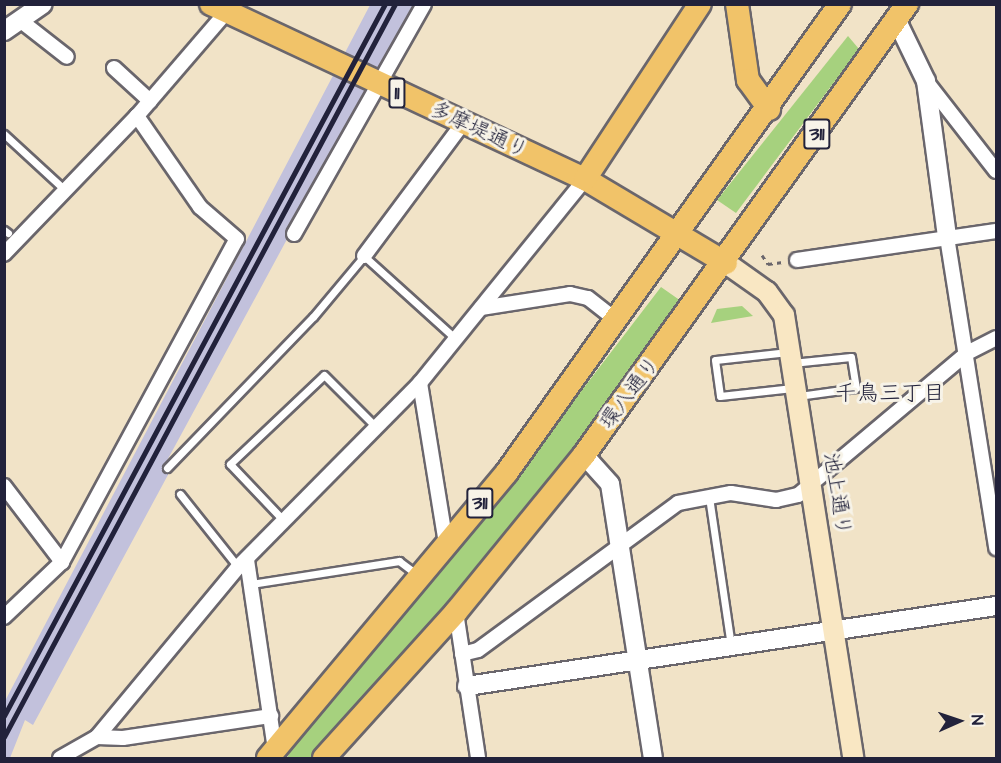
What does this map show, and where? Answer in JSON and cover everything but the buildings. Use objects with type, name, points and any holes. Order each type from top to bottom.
[{"type":"main road","points":[[585,179],[700,4]]},
{"type":"main road","points":[[737,4],[748,80],[769,109]]},
{"type":"main road","name":"311","points":[[273,755],[507,472],[769,109],[840,4]]},
{"type":"main road","name":"多摩堤通り","points":[[224,7],[376,83],[585,179],[726,263]]},
{"type":"main road","name":"環八通り","points":[[324,759],[456,612],[584,455],[726,263],[897,9]]},
{"type":"main road","name":"池上通り","points":[[726,263],[780,307],[792,358],[853,759]]},
{"type":"street","points":[[4,31],[43,4]]},
{"type":"street","points":[[294,234],[376,83],[424,4]]},
{"type":"street","points":[[8,240],[66,191],[137,116],[224,7]]},
{"type":"street","points":[[897,9],[926,81],[947,237],[996,548]]},
{"type":"street","points":[[21,21],[67,57]]},
{"type":"street","points":[[114,68],[150,101]]},
{"type":"street","points":[[926,81],[996,171]]},
{"type":"street","points":[[4,617],[62,562],[237,239],[200,207],[137,116]]},
{"type":"street","points":[[364,255],[463,123]]},
{"type":"street","points":[[60,759],[97,737],[243,564],[420,383],[585,179]]},
{"type":"street","points":[[797,260],[996,231]]},
{"type":"street","points":[[482,308],[570,294],[588,298],[616,320]]},
{"type":"street","points":[[462,654],[478,650],[620,548],[664,510],[708,495],[776,500],[812,486],[967,353],[996,338]]},
{"type":"street","points":[[420,383],[446,544]]},
{"type":"street","points":[[584,455],[610,484],[653,759]]},
{"type":"street","points":[[4,486],[62,562]]},
{"type":"street","points":[[243,564],[251,584],[271,716],[273,755]]},
{"type":"street","points":[[468,686],[996,606]]},
{"type":"street","points":[[456,612],[478,759]]},
{"type":"street","points":[[97,737],[123,738],[271,716]]},
{"type":"lane","points":[[4,134],[66,191]]},
{"type":"lane","points":[[167,468],[313,317],[364,255],[456,339]]},
{"type":"lane","points":[[851,357],[856,388],[720,396],[715,360],[792,358],[851,357]]},
{"type":"lane","points":[[285,522],[230,464],[324,375],[378,428]]},
{"type":"lane","points":[[180,494],[243,564]]},
{"type":"lane","points":[[708,495],[731,646]]},
{"type":"lane","points":[[251,584],[399,561],[419,576]]},
{"type":"path","points":[[762,255],[768,264],[797,260]]},
{"type":"shaded area","points":[[370,5],[414,5],[163,468],[169,473],[33,725],[25,720],[10,758],[5,758],[5,701]]},
{"type":"green space","points":[[848,36],[859,49],[736,213],[717,200]]},
{"type":"green space","points":[[661,287],[681,301],[533,503],[324,744],[310,758],[287,758],[301,731],[510,484]]},
{"type":"green space","points":[[742,306],[753,316],[711,323],[717,309]]},
{"type":"railway","points":[[4,716],[385,4]]},
{"type":"railway","points":[[4,737],[395,4]]},
{"type":"district","name":"千鳥三丁目","points":[[890,394]]}]
